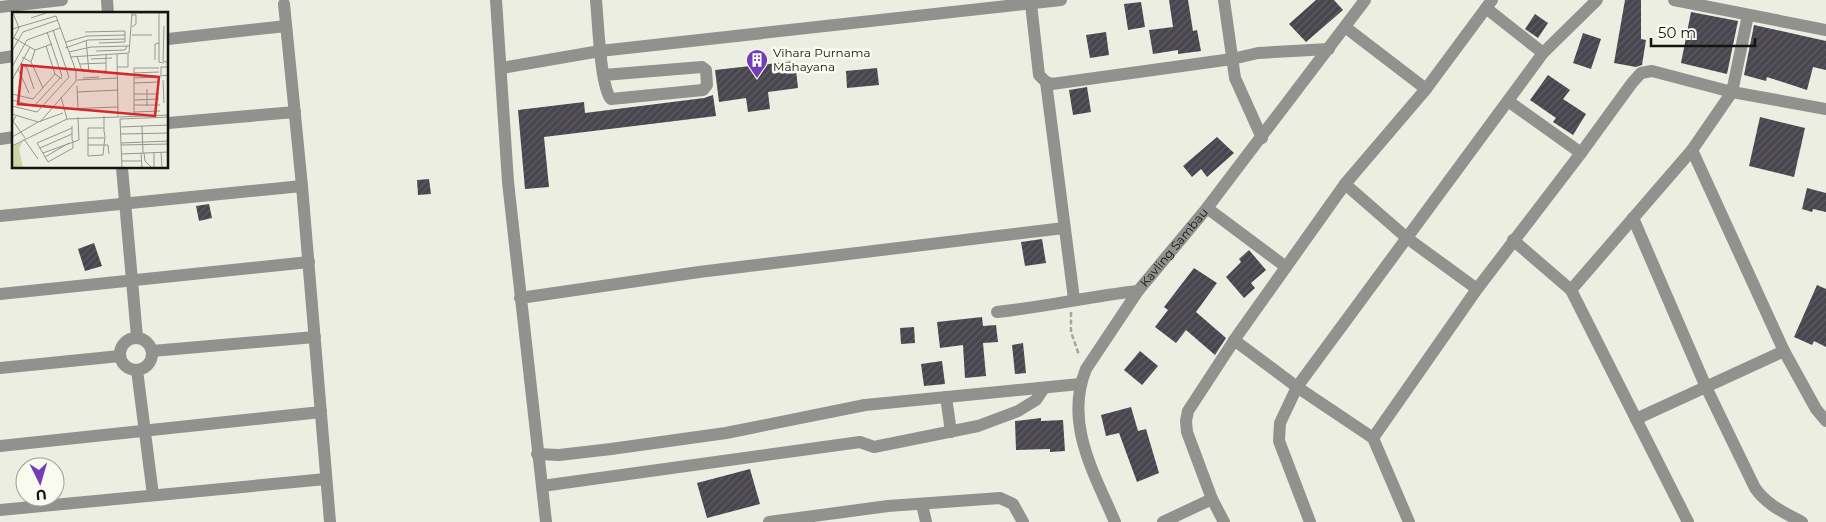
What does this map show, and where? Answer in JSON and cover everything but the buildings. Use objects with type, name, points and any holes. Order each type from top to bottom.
[{"type":"street","points":[[0,7],[62,0]]},
{"type":"street","points":[[496,0],[502,68],[508,182],[546,522]]},
{"type":"street","points":[[596,0],[604,75],[608,96],[613,100],[703,90],[707,85],[706,70],[702,67],[604,75]]},
{"type":"street","points":[[502,68],[600,51],[1061,0]]},
{"type":"street","points":[[1224,0],[1235,78],[1262,138]]},
{"type":"street","name":"Kavling Sambau","points":[[1116,522],[1080,434],[1076,416],[1080,384],[1086,370],[1138,291],[1262,138],[1365,0]]},
{"type":"street","points":[[1308,521],[1279,442],[1280,423],[1297,386],[1543,53],[1597,0]]},
{"type":"street","points":[[1674,0],[1826,30]]},
{"type":"street","points":[[284,4],[309,262],[330,522]]},
{"type":"street","points":[[1031,4],[1039,75],[1046,82],[1060,84],[1232,59],[1258,53],[1329,49]]},
{"type":"street","points":[[1224,522],[1212,499],[1187,432],[1186,416],[1234,340],[1345,184],[1426,89],[1489,4],[1543,53]]},
{"type":"street","points":[[1571,290],[1692,150],[1732,92],[1748,15]]},
{"type":"street","points":[[169,39],[286,26]]},
{"type":"street","points":[[1346,27],[1426,89]]},
{"type":"street","points":[[1373,438],[1477,288],[1641,73],[1652,71],[1732,92],[1826,108]]},
{"type":"street","points":[[1046,82],[1074,299]]},
{"type":"street","points":[[1508,101],[1581,154]]},
{"type":"street","points":[[169,123],[295,112]]},
{"type":"street","points":[[1692,150],[1784,351],[1816,409],[1826,421]]},
{"type":"street","points":[[122,169],[137,337]]},
{"type":"street","points":[[1345,184],[1408,238],[1477,288]]},
{"type":"street","points":[[0,216],[302,186]]},
{"type":"street","points":[[1207,208],[1286,266]]},
{"type":"street","points":[[1633,218],[1706,387],[1755,488],[1763,500],[1772,507],[1802,522]]},
{"type":"street","points":[[520,298],[699,272],[1064,228]]},
{"type":"street","points":[[1513,240],[1571,290],[1688,522]]},
{"type":"street","points":[[0,294],[309,262]]},
{"type":"street","points":[[997,312],[1036,308],[1074,299],[1138,291]]},
{"type":"street","points":[[137,337],[148,342],[152,352],[147,366],[137,370],[126,366],[120,356],[121,349],[127,341],[137,337]]},
{"type":"street","points":[[152,352],[315,337]]},
{"type":"street","points":[[1234,340],[1373,438],[1409,522]]},
{"type":"street","points":[[1636,419],[1784,351]]},
{"type":"street","points":[[0,368],[120,356]]},
{"type":"street","points":[[137,370],[153,495]]},
{"type":"street","points":[[537,454],[559,455],[611,449],[726,432],[865,405],[1080,384]]},
{"type":"street","points":[[542,486],[860,442],[874,447],[951,432],[978,426],[1018,411],[1036,400],[1044,388]]},
{"type":"street","points":[[946,397],[951,432]]},
{"type":"street","points":[[0,446],[321,412]]},
{"type":"street","points":[[0,510],[326,478]]},
{"type":"street","points":[[769,522],[922,504],[1000,498],[1009,501],[1017,508],[1023,522]]},
{"type":"street","points":[[1163,522],[1212,499]]},
{"type":"street","points":[[922,504],[926,522]]},
{"type":"path","points":[[1074,299],[1071,332],[1074,346],[1086,370]]},
{"type":"place","name":"Vihara Purnama Mahayana","points":[[757,79]]}]
